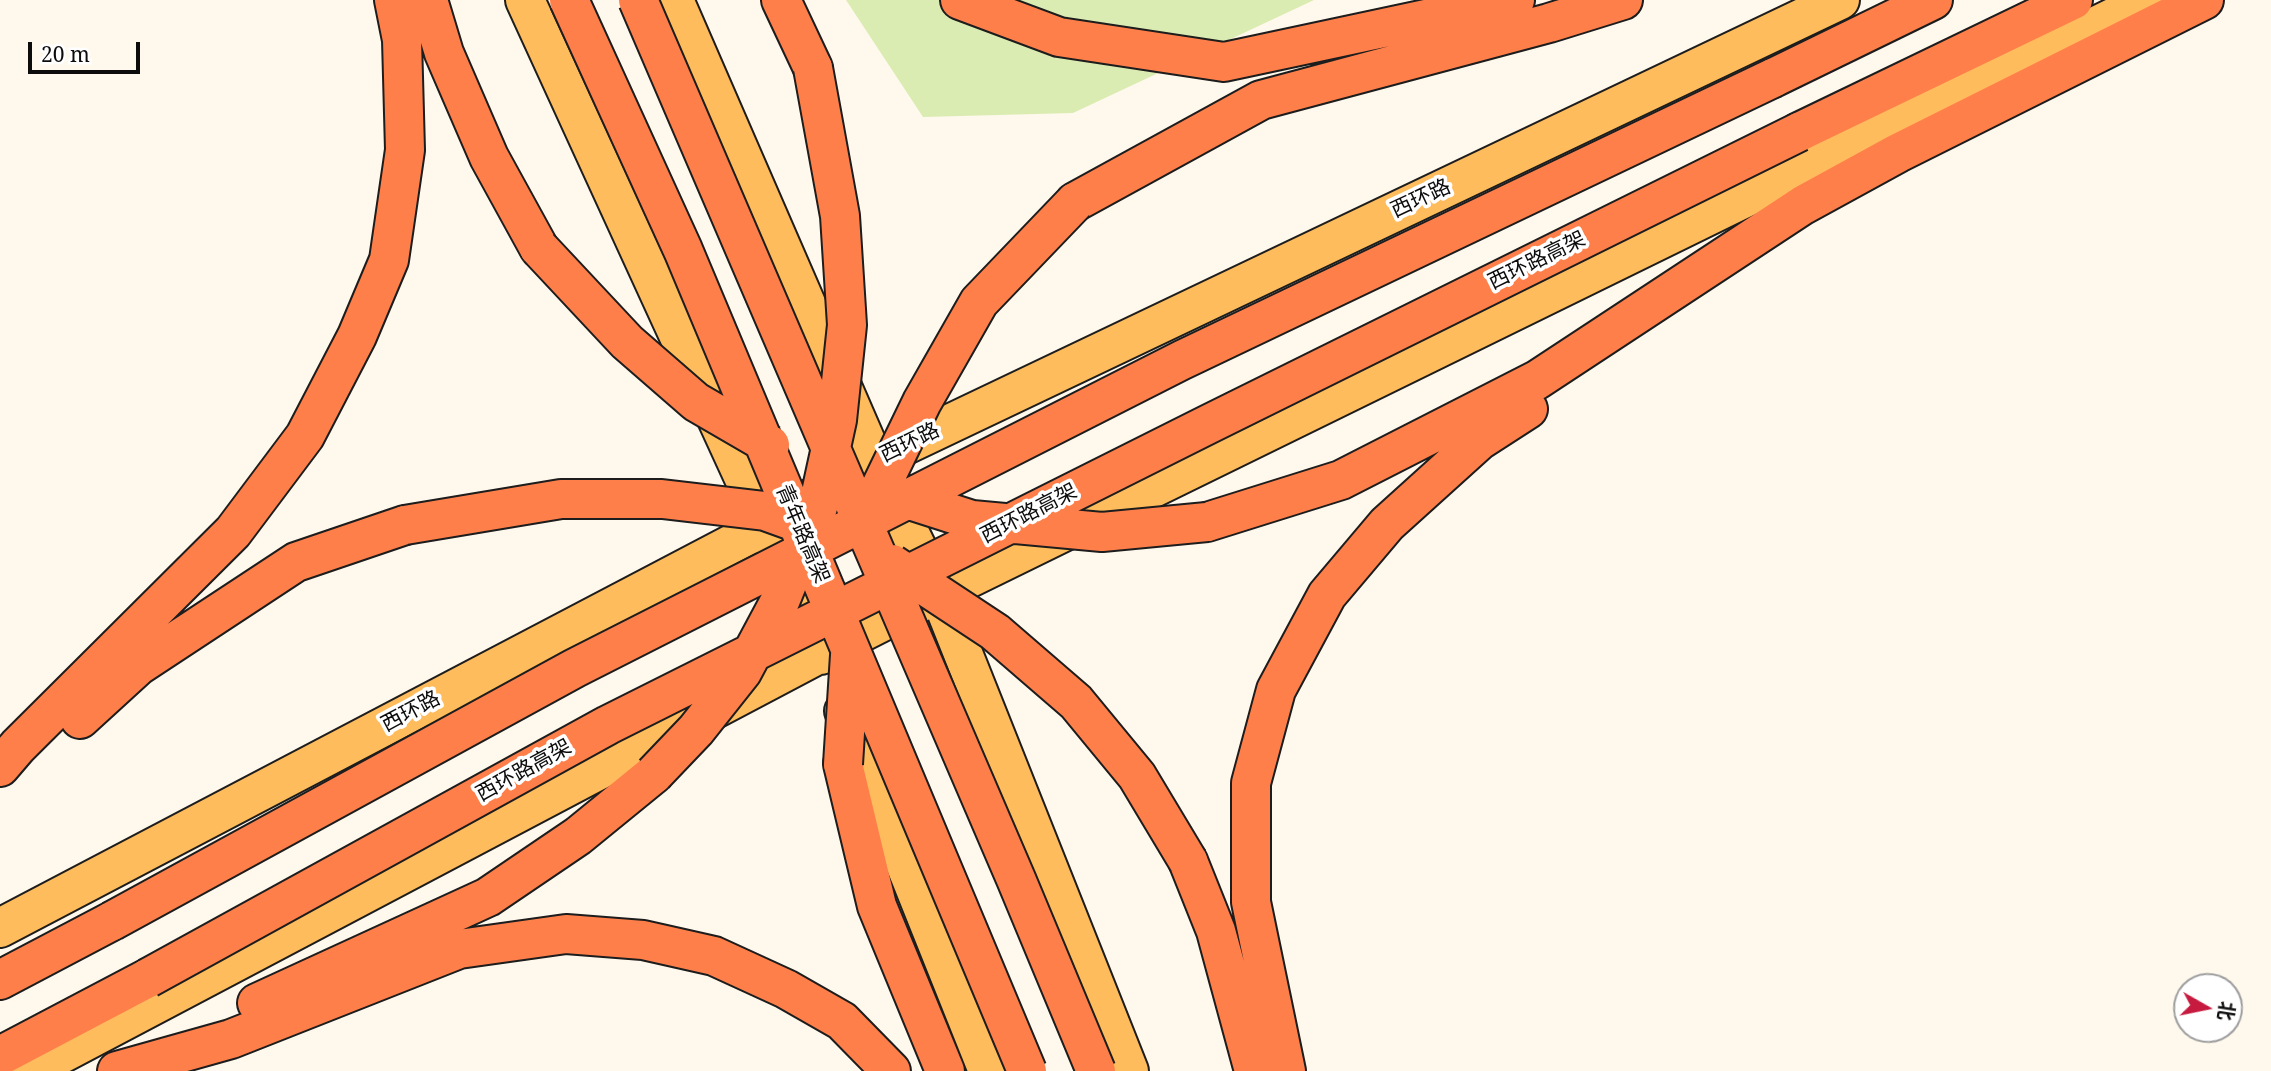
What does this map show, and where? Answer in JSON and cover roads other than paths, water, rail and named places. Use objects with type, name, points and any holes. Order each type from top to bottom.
[{"type":"highway","points":[[0,767],[233,532],[305,436],[357,336],[389,260],[405,150],[401,40],[394,0]]},
{"type":"highway","points":[[428,0],[444,52],[489,157],[539,248],[627,342],[696,402],[785,454],[866,487],[972,520],[1102,532],[1207,522],[1341,481],[1537,380],[1803,205],[1898,153],[2204,0]]},
{"type":"highway","name":"青年路高架","points":[[569,0],[682,250],[1027,1071]]},
{"type":"highway","points":[[638,0],[1096,1071]]},
{"type":"highway","points":[[115,1071],[488,897],[578,836],[654,774],[696,730],[743,672],[781,599],[818,507],[836,420],[846,325],[841,216],[813,68],[781,0]]},
{"type":"highway","points":[[960,0],[1059,37],[1224,62],[1515,0]]},
{"type":"highway","points":[[945,1071],[877,906],[843,764],[852,621],[872,505],[922,402],[979,302],[1076,202],[1261,100],[1549,23],[1623,0]]},
{"type":"highway","points":[[0,980],[575,668],[1182,360],[1933,0]]},
{"type":"highway","name":"西环路高架","points":[[0,1056],[148,978],[608,725],[1221,417],[1774,144],[2073,0]]},
{"type":"highway","points":[[1286,1071],[1251,902],[1251,783],[1276,690],[1328,595],[1387,524],[1480,440],[1659,323],[1803,205]]},
{"type":"highway","points":[[0,792],[138,666],[296,562],[405,525],[561,499],[662,499],[765,511],[841,538],[905,570],[995,632],[1076,702],[1137,776],[1188,861],[1216,931],[1254,1071]]},
{"type":"highway","points":[[115,1071],[231,1039],[460,949],[566,934],[643,940],[714,956],[786,989],[842,1021],[891,1071]]},
{"type":"main road","points":[[525,0],[766,526],[821,653],[988,1071]]},
{"type":"main road","points":[[674,0],[874,460],[939,593],[1129,1071]]},
{"type":"main road","name":"西环路","points":[[0,928],[766,526],[874,460],[1840,0]]},
{"type":"main road","points":[[29,1071],[939,593],[2149,0]]}]
